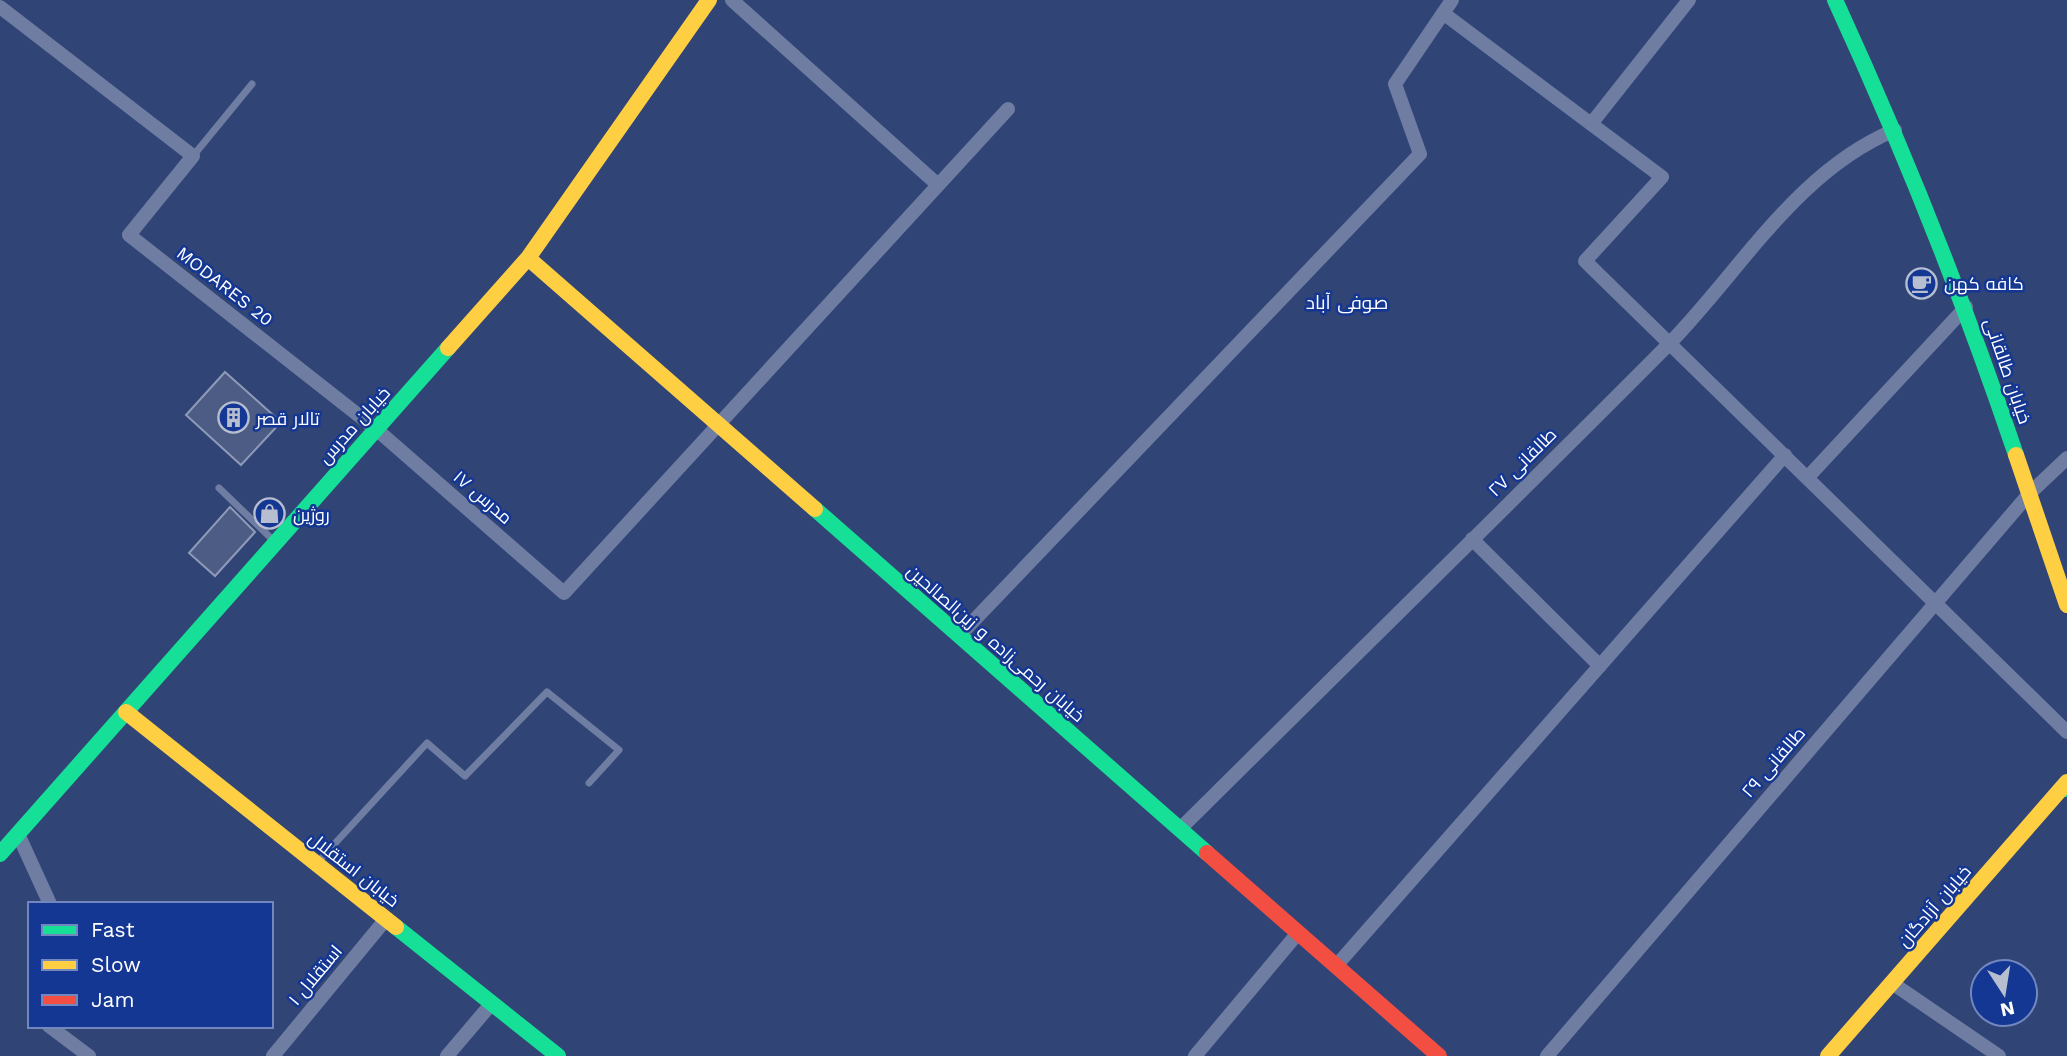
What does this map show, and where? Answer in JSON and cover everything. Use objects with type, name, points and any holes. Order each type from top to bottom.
[{"type":"main road","name":"خیابان مدرس","points":[[0,855],[528,258],[709,0]]},
{"type":"main road","name":"خیابان طالقانی","points":[[1835,0],[1895,130],[1966,307],[2067,604]]},
{"type":"main road","name":"خیابان رحمی‌زاده و زین‌الصالحین","points":[[528,258],[1439,1056]]},
{"type":"main road","name":"خیابان استقلال","points":[[126,712],[558,1056]]},
{"type":"main road","name":"خیابان آزادگان","points":[[1828,1056],[2066,786]]},
{"type":"street","points":[[732,0],[938,185]]},
{"type":"street","points":[[960,636],[1420,154],[1395,84],[1452,0]]},
{"type":"street","points":[[1591,124],[1689,0]]},
{"type":"street","points":[[0,7],[192,156]]},
{"type":"street","points":[[1443,13],[1662,177],[1585,261],[2067,732]]},
{"type":"street","points":[[718,425],[1008,108]]},
{"type":"street","name":"طالقانی ۲۷","points":[[1180,829],[1670,343],[1819,176],[1867,142],[1895,130]]},
{"type":"street","name":"MODARES 20","points":[[192,156],[129,235],[376,429]]},
{"type":"street","points":[[1808,477],[1966,307]]},
{"type":"street","name":"مدرس ۱۷","points":[[376,429],[564,593],[718,425]]},
{"type":"street","points":[[1336,966],[1785,455]]},
{"type":"street","name":"طالقانی ۲۹","points":[[1547,1056],[2029,494],[2067,458]]},
{"type":"street","points":[[1472,539],[1600,666]]},
{"type":"street","points":[[18,834],[49,902]]},
{"type":"street","name":"استقلال ۱","points":[[273,1056],[386,919]]},
{"type":"street","points":[[1195,1056],[1298,933]]},
{"type":"street","points":[[1892,983],[1999,1056]]},
{"type":"street","points":[[447,1056],[492,1003]]},
{"type":"street","points":[[52,1028],[89,1056]]},
{"type":"lane","points":[[192,156],[252,84]]},
{"type":"lane","points":[[219,488],[276,543]]},
{"type":"lane","points":[[316,863],[427,743],[465,776],[547,692],[619,750],[589,783]]},
{"type":"building","name":"تالار قصر","points":[[225,372],[281,422],[241,465],[186,415]]},
{"type":"building","points":[[230,507],[255,532],[215,576],[189,553]]},
{"type":"traffic: fast","points":[[1835,0],[1932,225],[2016,455]]},
{"type":"traffic: fast","points":[[0,854],[448,348]]},
{"type":"traffic: fast","points":[[815,509],[1207,853]]},
{"type":"traffic: fast","points":[[2063,788],[2067,789]]},
{"type":"traffic: fast","points":[[396,927],[558,1056]]},
{"type":"traffic: slow","points":[[448,348],[528,258],[709,0]]},
{"type":"traffic: slow","points":[[528,258],[815,509]]},
{"type":"traffic: slow","points":[[2016,455],[2067,605]]},
{"type":"traffic: slow","points":[[126,712],[396,927]]},
{"type":"traffic: slow","points":[[1828,1056],[2067,782]]},
{"type":"traffic: jam","points":[[1207,853],[1439,1056]]},
{"type":"place","name":"کافه کهن","points":[[1921,283]]},
{"type":"place","name":"تالار قصر","points":[[233,418]]},
{"type":"place","name":"روژین","points":[[270,514]]},
{"type":"district","name":"صوفی آباد","points":[[1347,302]]}]
